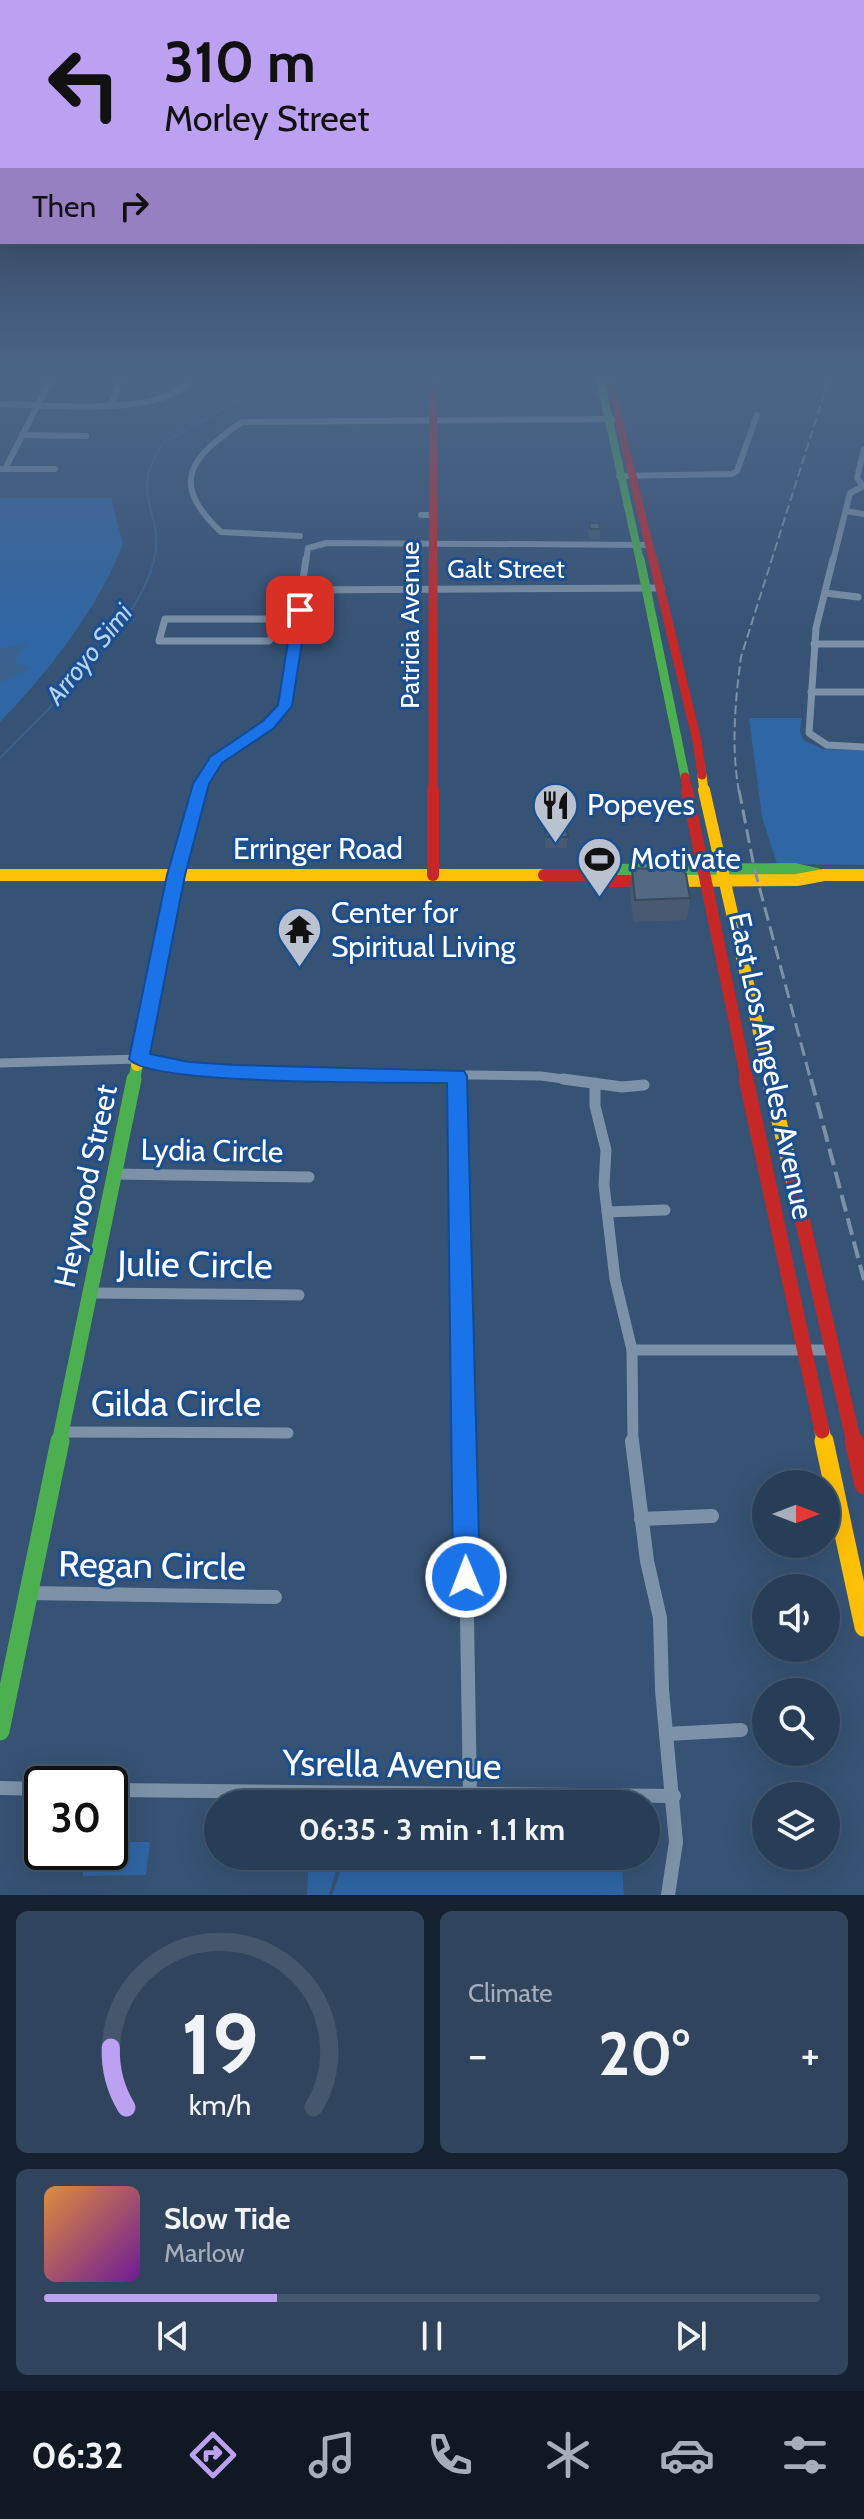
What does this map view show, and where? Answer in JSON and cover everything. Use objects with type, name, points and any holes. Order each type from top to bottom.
[{"type":"main road","name":"Patricia Avenue","points":[[430,463],[427,515],[433,543],[433,875]]},
{"type":"main road","name":"East Los Angeles Avenue","points":[[618,463],[682,747],[688,802],[703,875],[864,1627]]},
{"type":"main road","name":"East Los Angeles Avenue","points":[[629,463],[697,741],[706,808],[721,875],[864,1485]]},
{"type":"main road","name":"Erringer Road","points":[[0,875],[588,875],[597,881],[703,875],[797,880],[824,875],[864,875]]},
{"type":"main road","name":"Heywood Street","points":[[0,1731],[176,875]]},
{"type":"street","points":[[195,463],[190,484],[203,515],[221,532],[300,536]]},
{"type":"street","points":[[619,476],[732,474],[740,463]]},
{"type":"street","points":[[861,463],[857,478],[864,486],[850,493],[814,644],[809,733],[815,741],[826,745],[864,747]]},
{"type":"street","points":[[2,469],[55,469]]},
{"type":"street","points":[[846,511],[864,514]]},
{"type":"street","name":"Heywood Street","points":[[176,875],[208,771],[227,751],[269,724],[285,706],[313,542],[433,543]]},
{"type":"street","points":[[433,543],[650,545]]},
{"type":"street","name":"Galt Street","points":[[303,590],[661,588]]},
{"type":"street","points":[[825,593],[858,597]]},
{"type":"street","points":[[165,619],[273,619],[277,630],[269,641],[159,641],[165,619]]},
{"type":"street","points":[[277,630],[297,630]]},
{"type":"street","points":[[814,644],[864,644]]},
{"type":"street","points":[[811,692],[864,692]]},
{"type":"street","points":[[1,1065],[139,1059],[189,1069],[236,1072],[541,1076],[622,1087],[644,1085]]},
{"type":"street","points":[[457,1076],[470,1790]]},
{"type":"street","points":[[595,1083],[595,1106],[606,1150],[607,1212],[615,1279],[632,1350],[631,1429],[641,1519],[660,1618],[676,1842],[668,1895]]},
{"type":"street","name":"Lydia Circle","points":[[115,1174],[309,1177]]},
{"type":"street","points":[[607,1212],[665,1210]]},
{"type":"street","name":"Julie Circle","points":[[91,1293],[299,1295]]},
{"type":"street","points":[[632,1350],[832,1350]]},
{"type":"street","name":"Gilda Circle","points":[[63,1432],[288,1433]]},
{"type":"street","points":[[641,1519],[712,1516]]},
{"type":"street","name":"Regan Circle","points":[[28,1593],[275,1597]]},
{"type":"street","points":[[667,1734],[741,1730]]},
{"type":"street","points":[[0,1788],[24,1789]]},
{"type":"street","name":"Ysrella Avenue","points":[[128,1790],[204,1792]]},
{"type":"street","name":"Ysrella Avenue","points":[[660,1796],[674,1796]]},
{"type":"shaded area","points":[[0,498],[111,498],[123,544],[86,616],[36,682],[0,722]]},
{"type":"shaded area","points":[[29,643],[13,660],[30,669],[0,683],[0,649]]},
{"type":"shaded area","points":[[749,718],[802,718],[800,730],[803,740],[822,749],[864,750],[864,865],[777,864],[762,817]]},
{"type":"shaded area","points":[[128,1842],[150,1842],[146,1875],[83,1876],[83,1870],[128,1870]]},
{"type":"shaded area","points":[[308,1870],[336,1870],[329,1895],[307,1895]]},
{"type":"shaded area","points":[[341,1870],[622,1870],[624,1895],[332,1895]]},
{"type":"building","points":[[589,523],[599,523],[600,529],[590,529]]},
{"type":"building","points":[[545,828],[566,828],[568,837],[546,837]]},
{"type":"building","points":[[632,868],[681,870],[686,874],[690,898],[635,900]]},
{"type":"waterway","name":"Arroyo Simi","points":[[0,758],[89,665],[130,611],[145,585],[156,543],[147,492],[152,463]]},
{"type":"railway","points":[[739,792],[735,724],[741,657],[802,463]]},
{"type":"railway","points":[[739,790],[754,867],[811,1081]]},
{"type":"railway","points":[[811,1079],[864,1280]]},
{"type":"traffic: fast","points":[[618,463],[666,676],[685,777]]},
{"type":"traffic: fast","points":[[588,875],[595,870],[795,869],[817,874]]},
{"type":"traffic: fast","points":[[0,1731],[137,1065]]},
{"type":"traffic: slow","points":[[702,775],[706,808],[794,1184]]},
{"type":"traffic: slow","points":[[0,875],[544,875]]},
{"type":"traffic: slow","points":[[137,1065],[176,875]]},
{"type":"traffic: slow","points":[[674,881],[797,880],[824,875],[864,875]]},
{"type":"traffic: slow","points":[[822,1431],[864,1627]]},
{"type":"traffic: jam","points":[[433,463],[433,875]]},
{"type":"traffic: jam","points":[[630,463],[697,741],[702,775]]},
{"type":"traffic: jam","points":[[685,777],[698,854],[822,1431]]},
{"type":"traffic: jam","points":[[544,875],[588,875],[597,881],[647,881]]},
{"type":"traffic: jam","points":[[794,1184],[864,1485]]},
{"type":"place","name":"Popeyes","points":[[556,844]]},
{"type":"place","name":"Motivate","points":[[599,898]]},
{"type":"place","name":"Center for Spiritual Living","points":[[300,969]]},
{"type":"route","points":[[300,610],[285,706],[269,724],[216,760],[201,784],[176,875],[139,1059],[189,1069],[236,1072],[457,1076],[466,1577]]}]
